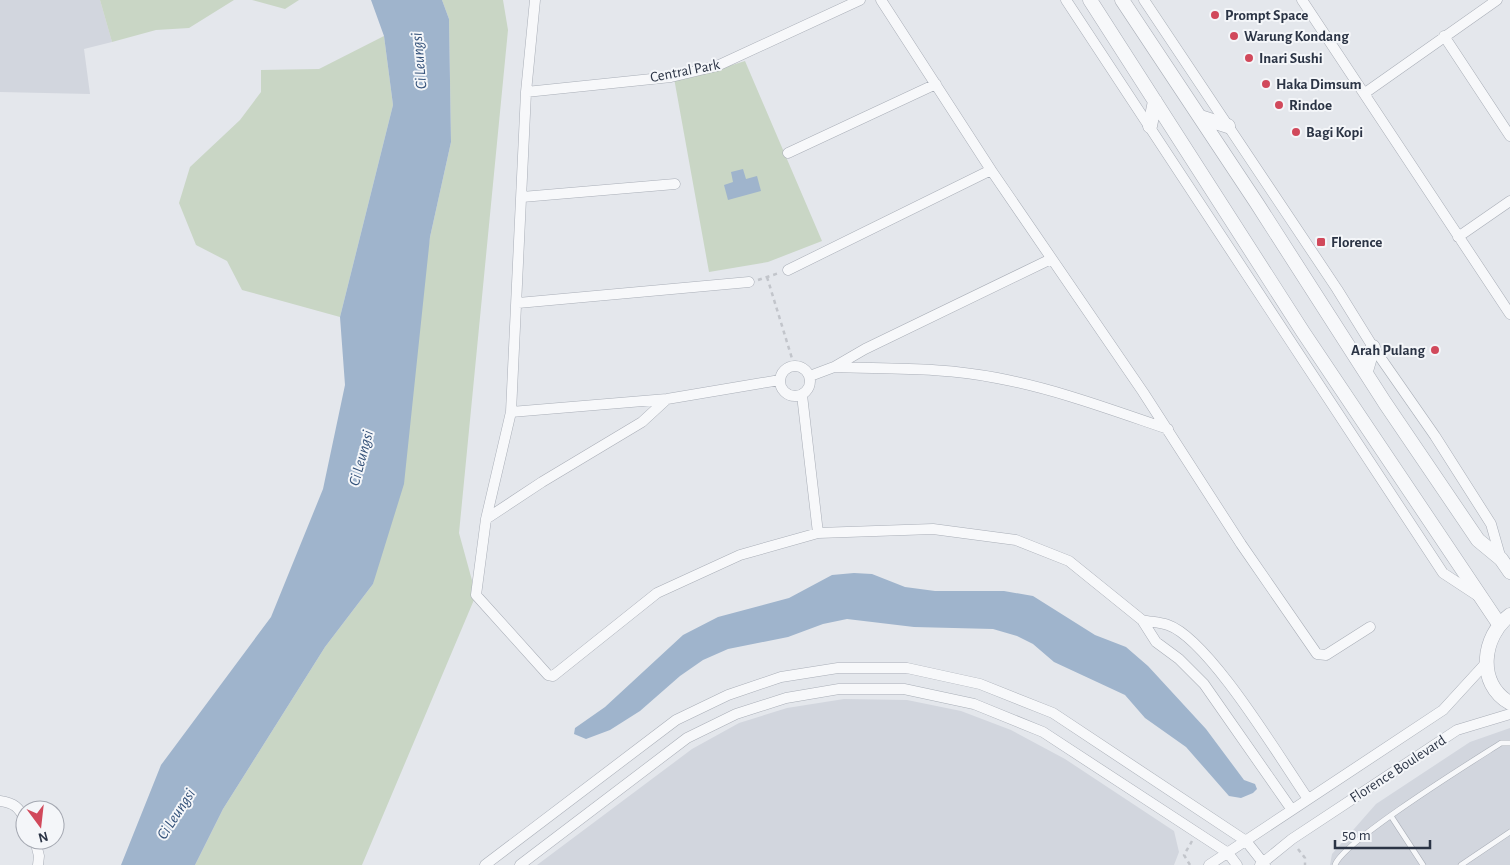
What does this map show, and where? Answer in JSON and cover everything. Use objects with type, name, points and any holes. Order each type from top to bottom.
[{"type":"street","points":[[535,0],[526,92],[518,303],[511,412],[486,519],[476,595],[548,675],[553,676],[657,593],[740,555],[818,533],[932,529],[1016,540],[1069,561],[1142,620],[1156,642],[1179,660],[1204,684],[1292,810]]},
{"type":"street","name":"Central Park","points":[[526,92],[672,77],[717,66],[860,0]]},
{"type":"street","points":[[881,0],[991,170],[1168,430],[1241,544],[1317,654],[1326,655],[1370,627]]},
{"type":"street","points":[[1066,0],[1443,573],[1481,598],[1504,619],[1488,647],[1486,663],[1490,678],[1497,691],[1510,703]]},
{"type":"street","points":[[1090,0],[1309,340],[1481,598]]},
{"type":"street","points":[[1122,0],[1478,540],[1501,559],[1510,572]]},
{"type":"street","points":[[1144,0],[1337,289],[1372,347],[1435,436],[1491,524],[1501,559]]},
{"type":"street","points":[[1302,0],[1365,92],[1510,314]]},
{"type":"street","points":[[1365,92],[1497,0]]},
{"type":"street","points":[[1444,36],[1510,136]]},
{"type":"street","points":[[788,154],[936,84]]},
{"type":"street","points":[[1150,126],[1155,101]]},
{"type":"street","points":[[1200,117],[1228,126]]},
{"type":"street","points":[[788,270],[991,170]]},
{"type":"street","points":[[522,197],[675,184]]},
{"type":"street","points":[[1458,237],[1510,201]]},
{"type":"street","points":[[810,376],[834,367],[865,349],[1052,259]]},
{"type":"street","points":[[518,303],[749,282]]},
{"type":"street","points":[[1366,371],[1372,347]]},
{"type":"street","points":[[794,365],[804,368],[810,376],[810,387],[802,394],[792,396],[783,390],[780,380],[784,370],[794,365]]},
{"type":"street","points":[[834,367],[919,370],[997,378],[1082,400],[1168,430]]},
{"type":"street","points":[[511,412],[667,399],[780,380]]},
{"type":"street","points":[[802,394],[818,533]]},
{"type":"street","points":[[486,519],[550,477],[642,422],[667,399]]},
{"type":"street","points":[[1142,620],[1169,625],[1196,645],[1222,673],[1308,799]]},
{"type":"street","name":"Florence Boulevard","points":[[1209,865],[1443,710],[1486,663]]},
{"type":"street","points":[[485,865],[676,720],[728,695],[781,677],[838,668],[916,670],[980,684],[1053,713],[1246,841],[1263,864]]},
{"type":"street","points":[[520,865],[687,738],[736,714],[786,698],[839,689],[904,689],[974,704],[1043,732],[1228,853],[1237,865]]},
{"type":"street","name":"Florence Boulevard","points":[[1263,864],[1292,839],[1457,730],[1510,714]]},
{"type":"street","points":[[0,801],[11,802],[15,805]]},
{"type":"street","points":[[38,850],[38,865]]},
{"type":"lane","points":[[1335,865],[1342,853],[1391,816],[1501,743],[1510,743]]},
{"type":"lane","points":[[1391,816],[1423,865]]},
{"type":"lane","points":[[1460,865],[1510,832]]},
{"type":"path","points":[[749,282],[788,270]]},
{"type":"path","points":[[768,277],[794,365]]},
{"type":"path","points":[[1190,865],[1184,855],[1197,833]]},
{"type":"path","points":[[1292,839],[1305,858],[1305,865]]},
{"type":"shaded area","points":[[0,0],[100,0],[112,42],[84,49],[90,94],[0,92]]},
{"type":"shaded area","points":[[844,699],[907,700],[961,711],[1011,730],[1065,759],[1174,831],[1179,852],[1174,865],[537,865],[692,749],[739,723],[787,708]]},
{"type":"shaded area","points":[[1510,728],[1510,865],[1330,865],[1332,854],[1376,804],[1470,742]]},
{"type":"green space","points":[[100,0],[234,0],[189,28],[156,30],[112,42]]},
{"type":"green space","points":[[252,0],[299,0],[285,9]]},
{"type":"green space","points":[[442,0],[503,0],[508,30],[459,533],[476,595],[362,865],[195,865],[223,809],[325,647],[373,584],[430,237],[451,142],[449,19]]},
{"type":"green space","points":[[384,36],[393,105],[340,317],[242,290],[227,261],[196,245],[179,203],[190,167],[240,120],[261,92],[261,70],[319,69]]},
{"type":"green space","points":[[745,61],[822,241],[768,262],[709,272],[674,78],[694,77]]},
{"type":"water","name":"Ci Leungsi","points":[[371,0],[442,0],[449,19],[451,142],[430,237],[404,484],[373,584],[325,647],[223,809],[195,865],[121,865],[161,765],[271,617],[323,489],[345,385],[340,317],[393,105],[384,36]]},
{"type":"water","points":[[743,169],[746,179],[757,176],[761,191],[728,200],[724,185],[733,182],[731,172]]},
{"type":"water","points":[[872,574],[905,587],[935,591],[1004,591],[1033,596],[1095,635],[1126,647],[1148,666],[1206,729],[1244,780],[1255,784],[1257,789],[1253,793],[1241,798],[1229,796],[1186,747],[1145,718],[1125,695],[1054,662],[1033,644],[1017,636],[993,629],[914,627],[847,619],[823,624],[788,637],[728,649],[703,660],[680,676],[640,711],[610,730],[586,739],[574,734],[575,728],[605,707],[683,635],[718,617],[789,598],[832,575]]},
{"type":"place","name":"Prompt Space","points":[[1215,15]]},
{"type":"place","name":"Warung Kondang","points":[[1234,36]]},
{"type":"place","name":"Inari Sushi","points":[[1249,58]]},
{"type":"place","name":"Haka Dimsum","points":[[1266,84]]},
{"type":"place","name":"Rindoe","points":[[1279,105]]},
{"type":"place","name":"Bagi Kopi","points":[[1296,132]]},
{"type":"place","name":"Florence","points":[[1321,242]]},
{"type":"place","name":"Arah Pulang","points":[[1435,350]]}]
